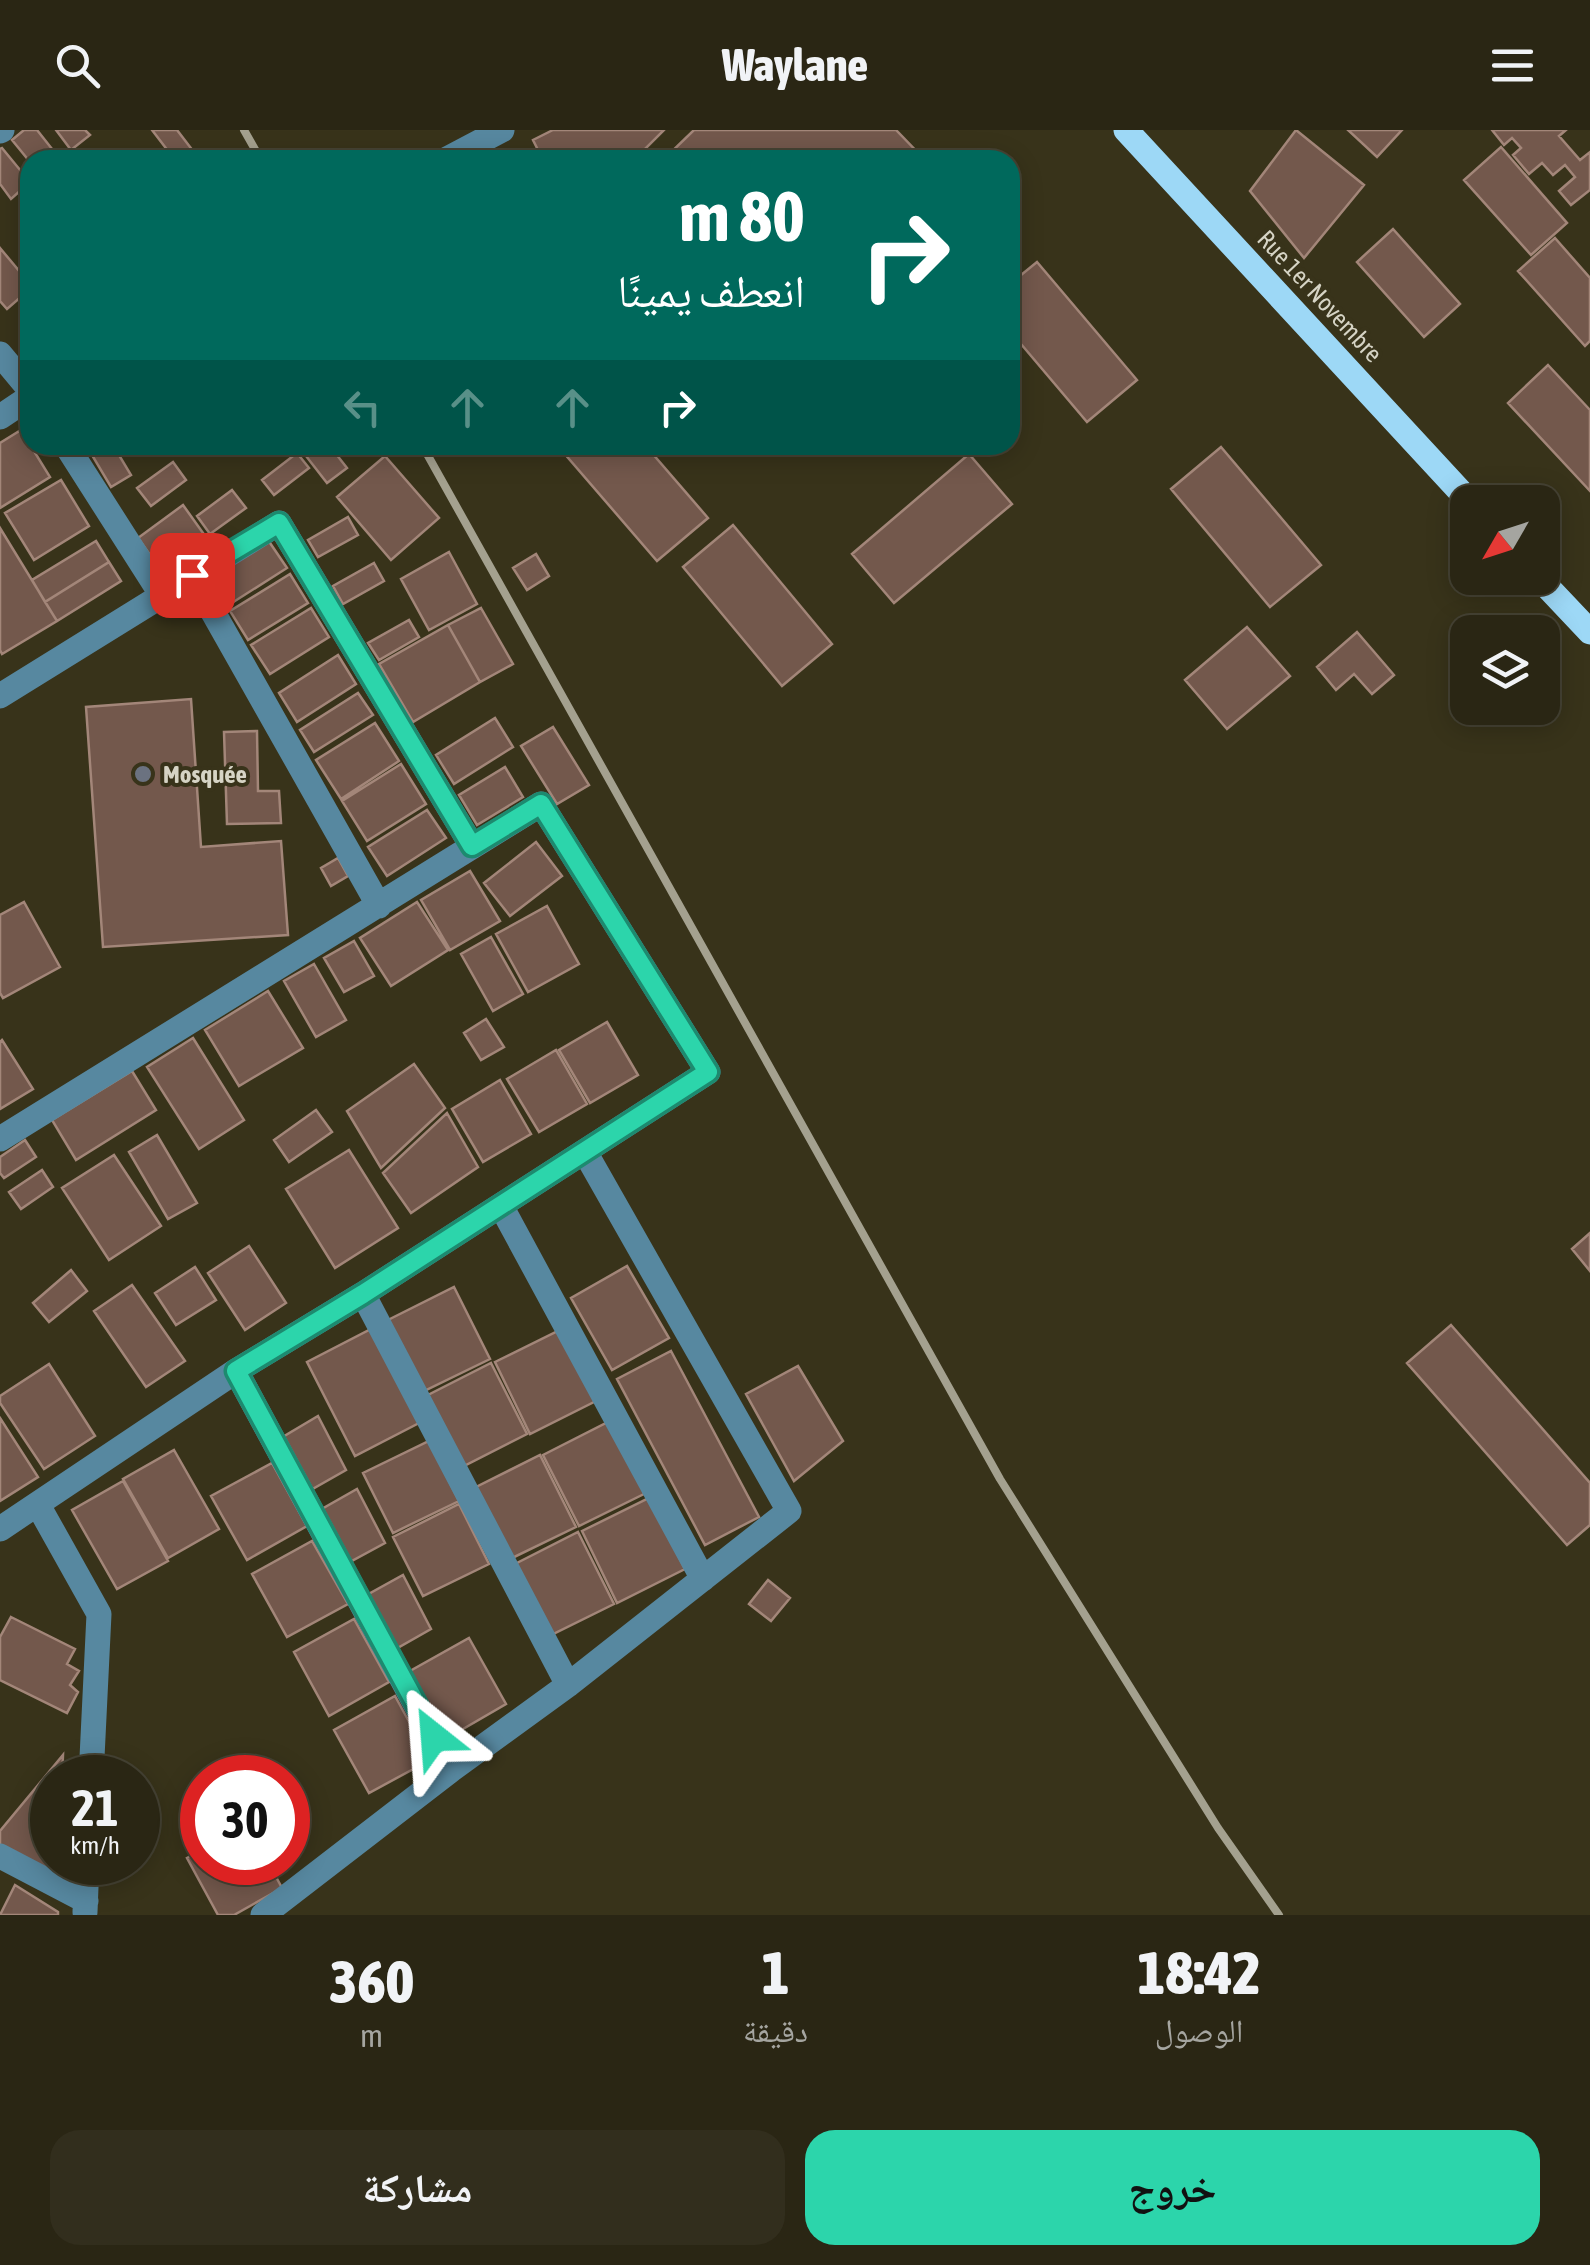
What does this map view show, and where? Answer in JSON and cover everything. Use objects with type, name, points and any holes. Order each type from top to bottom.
[{"type":"main road","name":"Rue 1er Novembre","points":[[1126,130],[1454,485]]},
{"type":"main road","points":[[1556,595],[1590,632]]},
{"type":"street","points":[[464,150],[502,130]]},
{"type":"street","points":[[0,354],[20,380]]},
{"type":"street","points":[[0,417],[20,401]]},
{"type":"street","points":[[72,455],[161,594]]},
{"type":"street","points":[[0,696],[279,523],[472,846]]},
{"type":"street","points":[[192,575],[378,906]]},
{"type":"street","points":[[0,1139],[541,804],[708,1072],[236,1371],[0,1529]]},
{"type":"street","points":[[264,1915],[568,1685],[789,1511],[586,1152]]},
{"type":"street","points":[[501,1206],[703,1580]]},
{"type":"street","points":[[363,1294],[568,1685]]},
{"type":"street","points":[[236,1371],[451,1770]]},
{"type":"street","points":[[38,1505],[99,1614],[92,1755]]},
{"type":"street","points":[[0,1856],[85,1908]]},
{"type":"building","points":[[24,130],[37,130],[53,150],[20,150],[12,140]]},
{"type":"building","points":[[56,130],[85,130],[90,135],[71,150]]},
{"type":"building","points":[[152,130],[177,130],[192,150],[167,150]]},
{"type":"building","points":[[553,130],[664,130],[644,150],[538,150],[533,140]]},
{"type":"building","points":[[694,130],[896,130],[915,150],[673,150]]},
{"type":"building","points":[[1296,130],[1364,185],[1304,258],[1250,191]]},
{"type":"building","points":[[1348,130],[1402,130],[1377,157]]},
{"type":"building","points":[[1492,130],[1566,130],[1559,136],[1580,160],[1590,152],[1590,190],[1571,205],[1559,191],[1575,177],[1565,165],[1553,175],[1542,163],[1529,174],[1513,155],[1521,148],[1512,138],[1504,145]]},
{"type":"building","points":[[1501,147],[1567,223],[1531,255],[1464,180]]},
{"type":"building","points":[[0,149],[20,170],[20,191],[11,199],[0,184]]},
{"type":"building","points":[[1393,229],[1460,304],[1424,337],[1357,262]]},
{"type":"building","points":[[1555,238],[1590,278],[1590,341],[1585,346],[1518,271]]},
{"type":"building","points":[[0,248],[20,272],[20,298],[7,309],[0,301]]},
{"type":"building","points":[[1037,262],[1137,380],[1087,422],[1020,343],[1020,276]]},
{"type":"building","points":[[1548,365],[1590,410],[1590,491],[1508,403]]},
{"type":"building","points":[[20,431],[20,455],[36,455],[50,477],[0,508],[0,443]]},
{"type":"building","points":[[1221,447],[1321,565],[1270,607],[1171,489]]},
{"type":"building","points":[[92,455],[119,455],[131,475],[111,487]]},
{"type":"building","points":[[294,455],[309,468],[274,495],[262,480]]},
{"type":"building","points":[[337,455],[347,468],[327,483],[306,456]]},
{"type":"building","points":[[566,455],[654,455],[708,518],[657,561]]},
{"type":"building","points":[[968,455],[1012,504],[894,603],[852,554]]},
{"type":"building","points":[[385,456],[439,518],[391,560],[337,497]]},
{"type":"building","points":[[173,462],[186,480],[151,506],[137,488]]},
{"type":"building","points":[[61,480],[89,526],[34,560],[5,513]]},
{"type":"building","points":[[232,490],[246,508],[210,534],[197,516]]},
{"type":"building","points":[[183,505],[203,533],[158,566],[138,538]]},
{"type":"building","points":[[348,517],[358,535],[318,557],[308,540]]},
{"type":"building","points":[[733,525],[832,644],[782,686],[683,567]]},
{"type":"building","points":[[0,528],[57,621],[2,654],[0,650]]},
{"type":"building","points":[[268,540],[287,568],[227,606],[209,577]]},
{"type":"building","points":[[96,541],[109,562],[45,602],[32,580]]},
{"type":"building","points":[[449,552],[477,604],[429,630],[401,579]]},
{"type":"building","points":[[536,554],[549,576],[527,590],[513,568]]},
{"type":"building","points":[[109,562],[121,581],[57,621],[45,602]]},
{"type":"building","points":[[374,563],[384,581],[343,604],[333,586]]},
{"type":"building","points":[[290,574],[308,603],[248,640],[230,611]]},
{"type":"building","points":[[311,608],[329,637],[270,674],[251,645]]},
{"type":"building","points":[[481,608],[513,664],[480,682],[448,625]]},
{"type":"building","points":[[409,620],[419,637],[379,660],[368,643]]},
{"type":"building","points":[[448,625],[480,682],[413,722],[379,664]]},
{"type":"building","points":[[1247,627],[1290,676],[1227,729],[1185,680]]},
{"type":"building","points":[[1357,632],[1394,675],[1372,694],[1354,674],[1336,690],[1317,667]]},
{"type":"building","points":[[338,655],[356,684],[297,722],[279,693]]},
{"type":"building","points":[[358,693],[373,715],[314,752],[300,730]]},
{"type":"building","name":"Mosquée","points":[[191,699],[201,847],[281,841],[288,935],[103,947],[86,707]]},
{"type":"building","points":[[495,718],[513,747],[454,784],[436,755]]},
{"type":"building","points":[[375,723],[399,761],[341,799],[316,760]]},
{"type":"building","points":[[553,727],[589,785],[557,804],[521,746]]},
{"type":"building","points":[[257,731],[258,791],[279,791],[281,823],[227,824],[224,732]]},
{"type":"building","points":[[401,764],[426,804],[367,841],[342,801]]},
{"type":"building","points":[[505,767],[523,797],[477,825],[459,795]]},
{"type":"building","points":[[427,810],[446,838],[387,876],[368,847]]},
{"type":"building","points":[[536,842],[562,876],[510,916],[484,883]]},
{"type":"building","points":[[338,858],[348,876],[331,886],[321,868]]},
{"type":"building","points":[[470,871],[500,921],[450,950],[421,900]]},
{"type":"building","points":[[24,902],[60,967],[3,998],[0,915]]},
{"type":"building","points":[[417,902],[448,950],[391,986],[360,938]]},
{"type":"building","points":[[547,906],[579,964],[528,992],[496,934]]},
{"type":"building","points":[[491,937],[523,994],[493,1011],[461,954]]},
{"type":"building","points":[[354,941],[374,976],[344,992],[324,958]]},
{"type":"building","points":[[314,964],[346,1020],[316,1037],[284,981]]},
{"type":"building","points":[[268,991],[303,1048],[239,1086],[205,1030]]},
{"type":"building","points":[[486,1019],[504,1047],[481,1060],[464,1033]]},
{"type":"building","points":[[607,1022],[638,1075],[590,1103],[559,1050]]},
{"type":"building","points":[[193,1038],[244,1120],[199,1149],[147,1067]]},
{"type":"building","points":[[0,1042],[33,1089],[0,1109]]},
{"type":"building","points":[[556,1050],[587,1104],[539,1132],[507,1079]]},
{"type":"building","points":[[414,1064],[445,1108],[381,1168],[347,1111]]},
{"type":"building","points":[[132,1071],[156,1110],[76,1160],[52,1120]]},
{"type":"building","points":[[500,1080],[531,1134],[483,1162],[452,1109]]},
{"type":"building","points":[[316,1110],[332,1132],[289,1162],[274,1140]]},
{"type":"building","points":[[447,1113],[478,1167],[411,1213],[383,1173]]},
{"type":"building","points":[[157,1135],[197,1203],[168,1219],[129,1152]]},
{"type":"building","points":[[25,1140],[36,1157],[4,1178],[0,1157]]},
{"type":"building","points":[[349,1150],[398,1228],[335,1268],[286,1189]]},
{"type":"building","points":[[114,1155],[161,1226],[109,1260],[62,1188]]},
{"type":"building","points":[[42,1170],[53,1187],[21,1209],[9,1192]]},
{"type":"building","points":[[1590,1233],[1590,1271],[1572,1249]]},
{"type":"building","points":[[249,1246],[286,1303],[245,1330],[208,1273]]},
{"type":"building","points":[[627,1266],[669,1338],[612,1370],[571,1298]]},
{"type":"building","points":[[195,1267],[216,1300],[176,1325],[155,1293]]},
{"type":"building","points":[[71,1270],[87,1291],[49,1322],[33,1303]]},
{"type":"building","points":[[132,1285],[185,1361],[146,1387],[94,1311]]},
{"type":"building","points":[[454,1287],[490,1359],[422,1392],[386,1321]]},
{"type":"building","points":[[1451,1325],[1590,1483],[1590,1525],[1567,1545],[1407,1363]]},
{"type":"building","points":[[373,1328],[421,1422],[355,1456],[307,1362]]},
{"type":"building","points":[[562,1329],[598,1400],[530,1434],[495,1362]]},
{"type":"building","points":[[671,1351],[759,1517],[705,1545],[617,1379]]},
{"type":"building","points":[[491,1363],[527,1434],[460,1468],[424,1397]]},
{"type":"building","points":[[49,1364],[95,1436],[44,1469],[0,1403],[0,1396]]},
{"type":"building","points":[[798,1366],[843,1441],[794,1481],[746,1394]]},
{"type":"building","points":[[318,1416],[346,1470],[309,1491],[281,1438]]},
{"type":"building","points":[[0,1418],[38,1477],[0,1501]]},
{"type":"building","points":[[610,1421],[646,1493],[579,1526],[543,1455]]},
{"type":"building","points":[[429,1441],[459,1501],[393,1533],[363,1473]]},
{"type":"building","points":[[174,1450],[219,1529],[168,1558],[123,1479]]},
{"type":"building","points":[[540,1455],[576,1527],[508,1560],[472,1489]]},
{"type":"building","points":[[272,1463],[307,1526],[247,1560],[211,1496]]},
{"type":"building","points":[[123,1481],[168,1561],[117,1589],[72,1510]]},
{"type":"building","points":[[357,1489],[385,1543],[348,1563],[320,1510]]},
{"type":"building","points":[[649,1498],[685,1569],[617,1603],[582,1531]]},
{"type":"building","points":[[459,1504],[489,1564],[423,1596],[393,1537]]},
{"type":"building","points":[[578,1532],[614,1604],[547,1637],[511,1566]]},
{"type":"building","points":[[312,1541],[348,1604],[287,1637],[252,1574]]},
{"type":"building","points":[[403,1575],[431,1629],[394,1650],[365,1596]]},
{"type":"building","points":[[768,1580],[790,1598],[771,1621],[749,1604]]},
{"type":"building","points":[[11,1617],[75,1649],[67,1664],[79,1671],[70,1685],[78,1692],[67,1713],[0,1680],[0,1637]]},
{"type":"building","points":[[354,1619],[389,1682],[329,1716],[294,1652]]},
{"type":"building","points":[[469,1638],[506,1704],[444,1740],[410,1671]]},
{"type":"building","points":[[395,1696],[430,1760],[369,1793],[334,1730]]},
{"type":"building","points":[[30,1795],[30,1861],[0,1845],[0,1831]]},
{"type":"building","points":[[15,1885],[58,1912],[58,1915],[0,1915]]},
{"type":"building","points":[[202,1885],[282,1888],[234,1915],[218,1915]]},
{"type":"railway","points":[[244,130],[255,150]]},
{"type":"railway","points":[[428,455],[1000,1479],[1218,1828],[1279,1915]]},
{"type":"place","name":"Mosquée","points":[[143,774]]},
{"type":"route","points":[[192,575],[279,523],[472,846],[541,804],[708,1072],[236,1371],[434,1737]]}]
